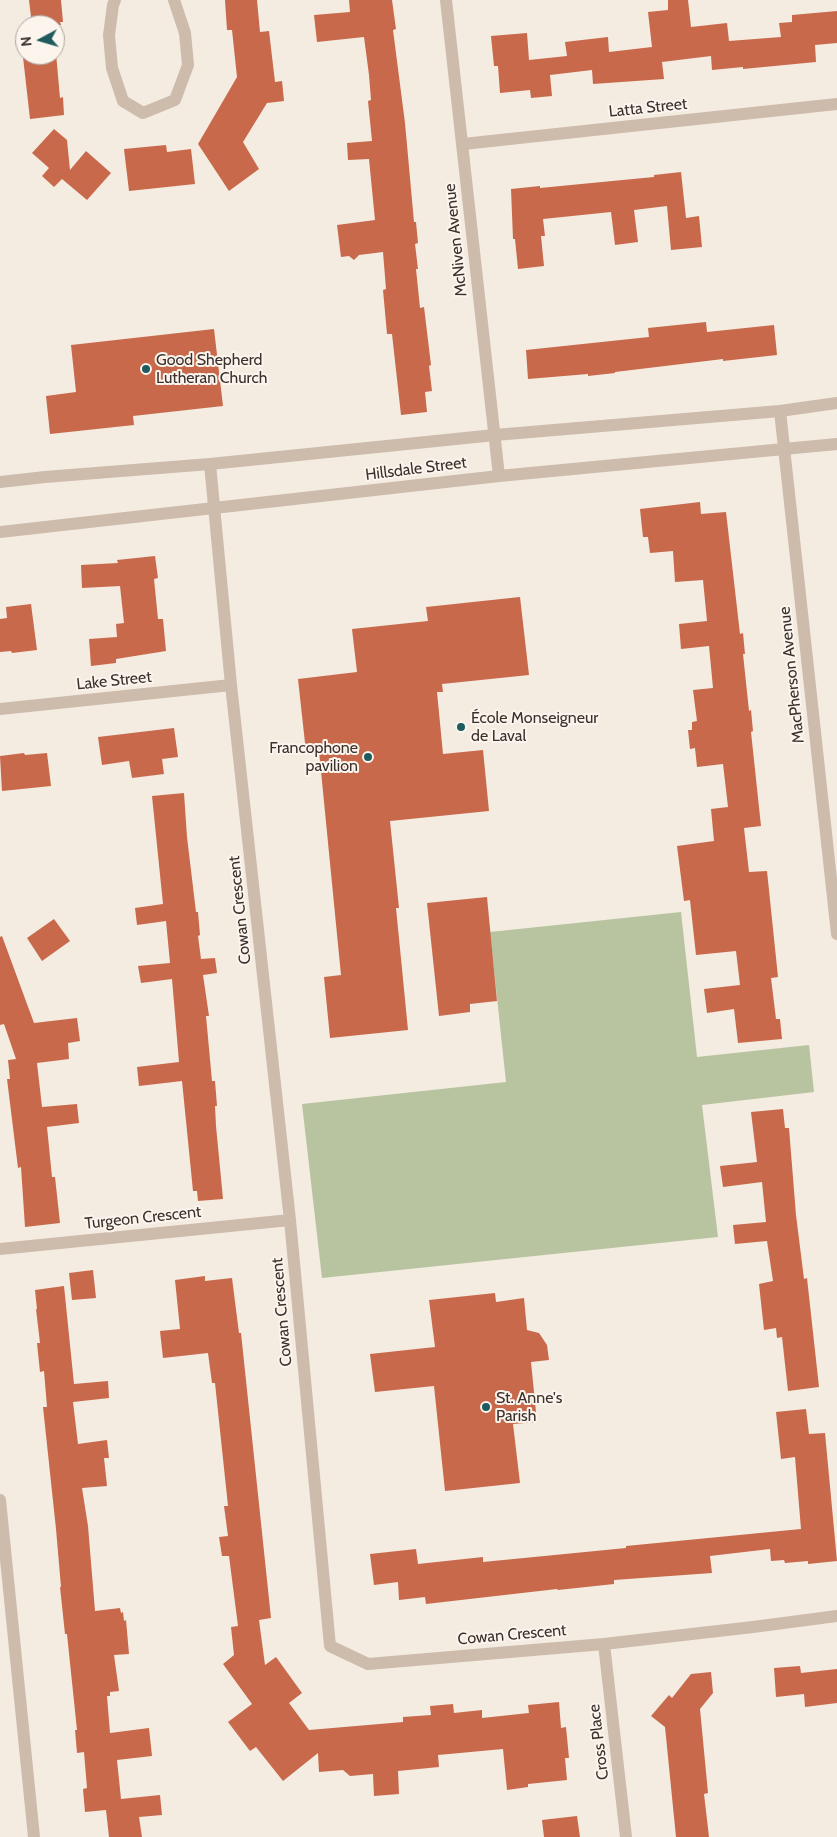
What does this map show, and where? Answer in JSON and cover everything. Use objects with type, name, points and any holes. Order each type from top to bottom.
[{"type":"street","points":[[115,0],[112,5],[109,35],[112,68],[123,101],[143,113],[176,100],[188,64],[185,33],[174,0]]},
{"type":"street","name":"McNiven Avenue","points":[[446,0],[499,476]]},
{"type":"street","name":"Latta Street","points":[[463,144],[837,104]]},
{"type":"street","name":"Hillsdale Street","points":[[0,482],[45,476],[210,464],[495,435],[780,411],[837,403]]},
{"type":"street","name":"MacPherson Avenue","points":[[780,411],[837,934]]},
{"type":"street","name":"Hillsdale Street","points":[[0,532],[499,476],[837,444]]},
{"type":"street","name":"Cowan Crescent","points":[[210,464],[231,685],[290,1220],[330,1646],[368,1664],[604,1644],[837,1616]]},
{"type":"street","name":"Lake Street","points":[[0,709],[231,685]]},
{"type":"street","name":"Turgeon Crescent","points":[[0,1249],[290,1220]]},
{"type":"street","points":[[0,1500],[34,1837]]},
{"type":"street","name":"Cross Place","points":[[604,1644],[626,1837]]},
{"type":"green space","points":[[681,912],[697,1057],[809,1045],[814,1092],[702,1105],[718,1237],[322,1278],[302,1104],[506,1082],[490,932]]},
{"type":"building","points":[[29,0],[61,0],[62,15],[31,15]]},
{"type":"building","points":[[225,0],[257,0],[260,32],[269,31],[275,82],[282,81],[284,101],[267,103],[243,142],[259,169],[229,191],[198,144],[237,77],[232,30],[227,30]]},
{"type":"building","points":[[349,0],[392,0],[396,29],[393,30],[405,123],[414,222],[416,222],[418,243],[415,244],[420,308],[424,307],[431,365],[429,366],[432,391],[425,392],[427,412],[401,415],[392,334],[387,334],[383,290],[386,289],[383,252],[359,255],[354,260],[349,256],[341,257],[337,225],[375,220],[369,159],[348,160],[347,143],[372,141],[368,101],[371,100],[369,75],[364,37],[317,42],[314,15],[350,12]]},
{"type":"building","points":[[668,0],[688,0],[691,27],[727,23],[729,41],[781,37],[779,23],[792,22],[792,15],[837,11],[837,43],[815,45],[816,62],[712,70],[711,56],[662,62],[664,79],[593,84],[592,70],[550,75],[552,96],[531,98],[530,90],[500,93],[498,66],[494,66],[491,36],[527,33],[529,60],[567,56],[565,42],[608,37],[609,52],[652,47],[648,12],[668,10]]},
{"type":"building","points":[[24,65],[57,65],[60,98],[63,97],[64,115],[30,119]]},
{"type":"building","points":[[54,129],[67,140],[70,170],[86,151],[111,173],[87,200],[62,179],[54,187],[42,176],[49,168],[32,153]]},
{"type":"building","points":[[166,145],[167,152],[191,149],[195,184],[129,191],[124,149]]},
{"type":"building","points":[[681,172],[686,218],[699,216],[702,247],[671,250],[667,206],[634,210],[638,242],[615,245],[611,212],[543,219],[545,236],[541,236],[544,266],[518,269],[515,239],[513,239],[511,189],[654,177],[654,175]]},
{"type":"building","points":[[706,322],[707,332],[774,325],[777,355],[723,361],[723,359],[588,376],[588,374],[528,379],[526,350],[649,337],[648,328]]},
{"type":"building","name":"Good Shepherd Lutheran Church","points":[[214,329],[223,406],[133,416],[134,425],[50,434],[46,396],[76,392],[71,345]]},
{"type":"building","points":[[700,502],[701,514],[726,512],[740,634],[743,633],[745,654],[743,654],[749,711],[751,710],[753,731],[751,732],[761,826],[744,828],[749,872],[767,871],[778,977],[771,978],[776,1019],[780,1019],[782,1039],[738,1043],[734,1009],[707,1013],[704,989],[740,985],[736,951],[696,955],[690,900],[684,901],[677,846],[714,841],[711,809],[728,807],[723,764],[697,767],[695,748],[690,749],[688,730],[692,730],[692,722],[697,721],[693,690],[713,688],[709,646],[681,649],[679,624],[707,621],[703,580],[675,582],[673,551],[650,553],[648,537],[643,537],[640,509]]},
{"type":"building","points":[[155,556],[158,578],[154,579],[158,619],[163,619],[166,651],[116,659],[116,663],[91,666],[89,639],[117,637],[116,624],[124,623],[120,586],[82,588],[81,565],[118,563],[117,560]]},
{"type":"building","name":"École Monseigneur de Laval","points":[[520,597],[529,675],[442,684],[443,692],[437,692],[443,754],[483,750],[489,811],[390,821],[399,908],[396,908],[408,1030],[330,1038],[324,977],[341,975],[319,751],[306,752],[298,679],[357,672],[352,629],[428,621],[426,607]]},
{"type":"building","points":[[31,604],[37,650],[12,653],[11,651],[0,652],[0,619],[7,618],[6,607]]},
{"type":"building","points":[[174,728],[178,757],[162,759],[164,774],[132,778],[129,761],[102,765],[98,737]]},
{"type":"building","points":[[24,753],[25,755],[47,753],[51,786],[2,791],[0,756]]},
{"type":"building","points":[[184,793],[187,837],[196,912],[198,912],[200,935],[198,936],[201,959],[215,958],[217,973],[203,975],[209,1016],[206,1016],[212,1081],[215,1081],[216,1126],[223,1199],[198,1201],[197,1191],[193,1191],[182,1081],[139,1086],[137,1067],[179,1062],[172,979],[141,983],[138,966],[170,963],[166,921],[137,925],[135,908],[163,904],[152,796]]},
{"type":"building","points":[[487,897],[497,1001],[470,1004],[470,1012],[439,1016],[427,903]]},
{"type":"building","points":[[54,919],[70,941],[42,961],[27,938]]},
{"type":"building","points":[[2,936],[34,1023],[77,1018],[80,1041],[68,1043],[69,1059],[37,1063],[42,1107],[77,1104],[79,1123],[47,1127],[52,1177],[55,1177],[60,1223],[25,1227],[21,1167],[18,1168],[7,1079],[10,1079],[8,1060],[16,1059],[4,1024],[0,1025],[0,937]]},
{"type":"building","points":[[783,1109],[785,1128],[789,1128],[796,1215],[804,1279],[807,1278],[819,1387],[788,1391],[782,1337],[777,1338],[776,1328],[764,1330],[759,1284],[773,1281],[767,1241],[735,1244],[733,1225],[766,1222],[762,1182],[723,1187],[720,1166],[757,1162],[751,1112]]},
{"type":"building","points":[[93,1270],[96,1298],[72,1300],[69,1273]]},
{"type":"building","points":[[205,1276],[205,1281],[232,1278],[239,1333],[241,1333],[271,1618],[259,1620],[265,1665],[276,1657],[302,1693],[289,1703],[309,1730],[403,1722],[403,1717],[431,1715],[430,1706],[453,1704],[454,1713],[482,1710],[482,1718],[529,1713],[528,1705],[559,1702],[561,1728],[566,1727],[569,1758],[565,1758],[567,1780],[528,1784],[528,1787],[507,1790],[503,1749],[438,1755],[439,1767],[398,1771],[399,1794],[374,1796],[373,1774],[350,1776],[343,1770],[319,1772],[318,1753],[283,1781],[256,1747],[250,1751],[228,1722],[252,1704],[223,1664],[234,1655],[231,1627],[238,1626],[229,1556],[222,1556],[219,1537],[228,1536],[224,1506],[228,1506],[215,1383],[212,1383],[208,1353],[163,1358],[160,1331],[180,1329],[175,1280]]},
{"type":"building","points":[[64,1286],[74,1384],[108,1381],[109,1398],[73,1402],[78,1444],[107,1440],[109,1458],[104,1458],[107,1486],[82,1488],[88,1526],[95,1611],[120,1608],[121,1613],[123,1612],[124,1621],[126,1620],[129,1654],[114,1655],[119,1691],[110,1692],[110,1696],[107,1696],[110,1733],[149,1728],[152,1756],[117,1760],[121,1799],[160,1795],[162,1815],[139,1817],[142,1837],[109,1837],[106,1810],[85,1812],[83,1789],[87,1788],[84,1752],[77,1753],[75,1730],[77,1730],[60,1587],[43,1407],[47,1407],[44,1371],[40,1372],[37,1343],[40,1343],[35,1290]]},
{"type":"building","name":"St. Anne's Parish","points":[[495,1293],[496,1302],[524,1298],[527,1330],[539,1333],[547,1345],[549,1360],[531,1362],[537,1422],[513,1424],[520,1483],[445,1491],[434,1386],[375,1392],[370,1354],[435,1347],[429,1300]]},
{"type":"building","points":[[806,1409],[809,1434],[825,1433],[837,1561],[808,1564],[808,1561],[785,1563],[784,1560],[771,1561],[770,1549],[710,1556],[712,1573],[614,1580],[614,1584],[426,1604],[425,1597],[399,1600],[398,1582],[374,1585],[370,1554],[416,1549],[418,1564],[483,1557],[483,1562],[801,1529],[795,1457],[781,1459],[776,1412]]},
{"type":"building","points":[[800,1666],[801,1673],[837,1669],[837,1703],[805,1707],[804,1694],[776,1697],[774,1668]]},
{"type":"building","points":[[711,1672],[713,1693],[700,1709],[708,1793],[704,1794],[709,1837],[676,1837],[665,1727],[651,1716],[669,1695],[672,1698],[691,1674]]},
{"type":"building","points":[[577,1816],[580,1837],[544,1837],[542,1820]]},
{"type":"place","name":"Good Shepherd Lutheran Church","points":[[146,369]]},
{"type":"place","name":"École Monseigneur de Laval","points":[[461,727]]},
{"type":"place","name":"Francophone pavilion","points":[[368,757]]},
{"type":"place","name":"St. Anne's Parish","points":[[486,1407]]}]
